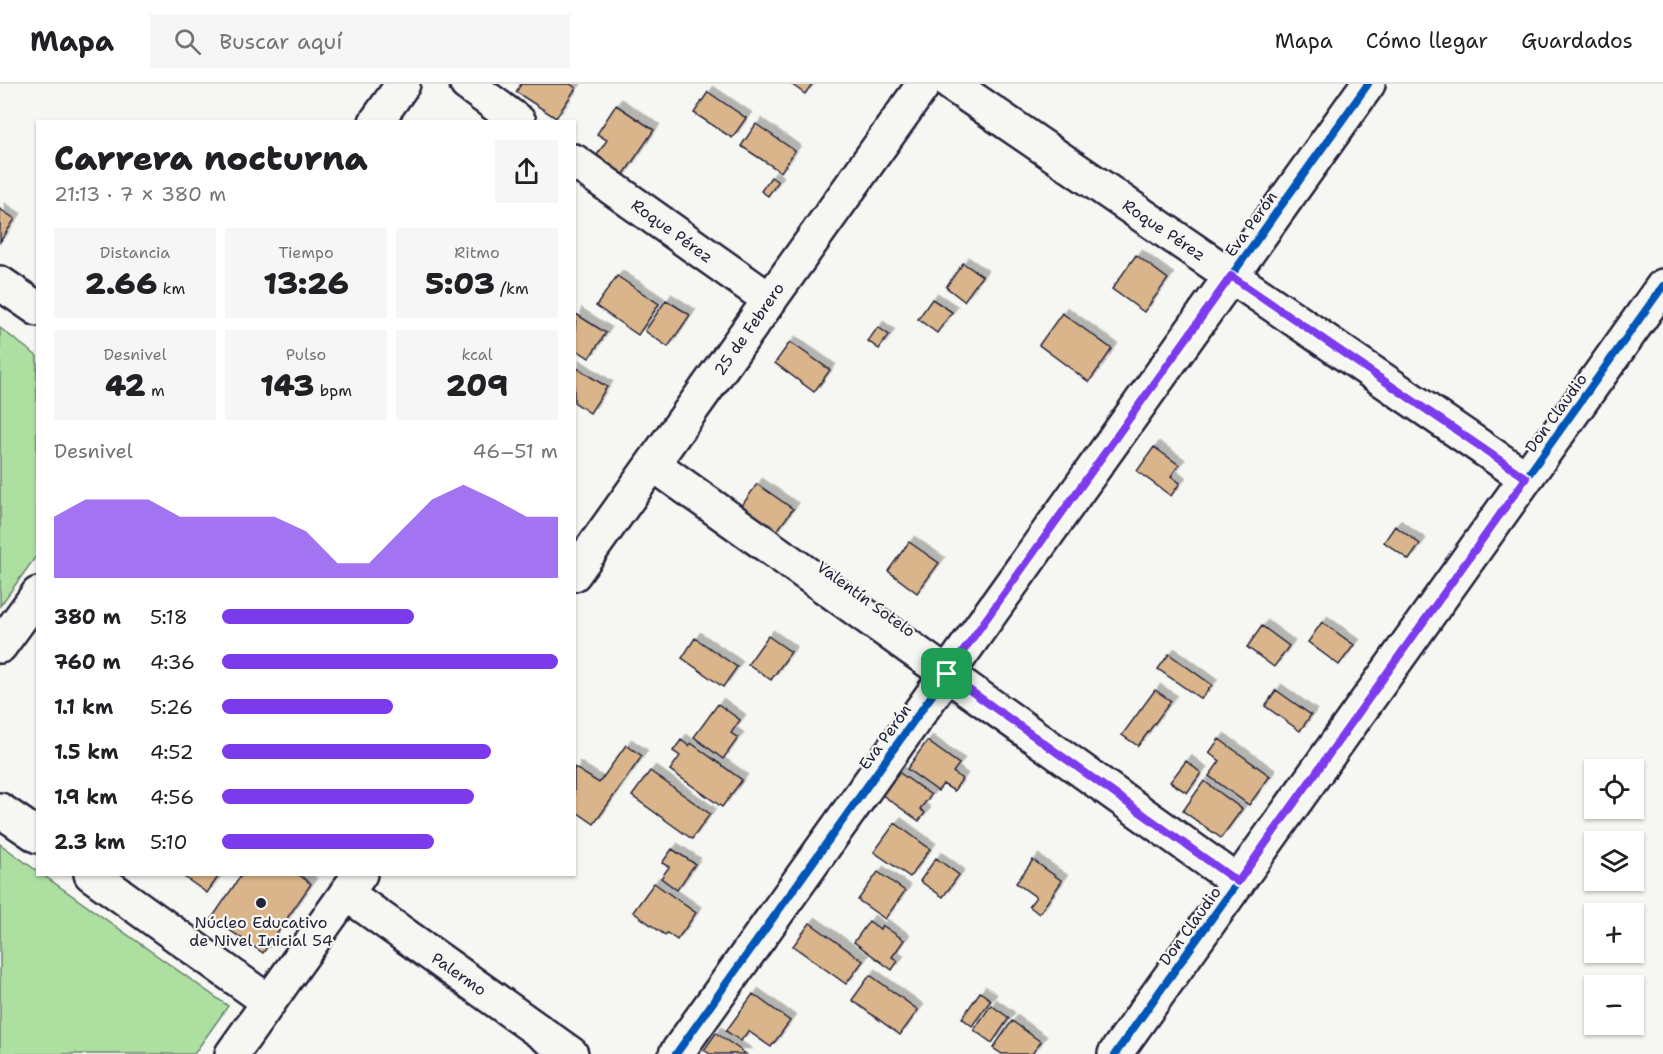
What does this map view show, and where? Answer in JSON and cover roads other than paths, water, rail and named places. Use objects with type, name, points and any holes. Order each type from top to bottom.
[{"type":"street","points":[[377,120],[403,84]]},
{"type":"street","points":[[467,84],[516,120]]},
{"type":"street","name":"25 de Febrero","points":[[576,571],[924,84]]},
{"type":"street","name":"Roque Pérez","points":[[951,84],[1526,478]]},
{"type":"street","name":"Eva Perón","points":[[676,1054],[1368,84]]},
{"type":"street","name":"Roque Pérez","points":[[576,162],[770,300]]},
{"type":"street","points":[[0,283],[36,308]]},
{"type":"street","name":"Don Claudio","points":[[1115,1054],[1663,286]]},
{"type":"street","name":"Valentín Sotelo","points":[[653,464],[1238,882]]},
{"type":"street","points":[[0,646],[36,597]]},
{"type":"street","points":[[0,810],[36,835]]},
{"type":"street","points":[[94,876],[269,1002]]},
{"type":"street","points":[[232,1054],[353,884]]},
{"type":"street","name":"Palermo","points":[[353,884],[571,1054]]},
{"type":"place","name":"Núcleo Educativo de Nivel Inicial 54","points":[[261,903]]}]
